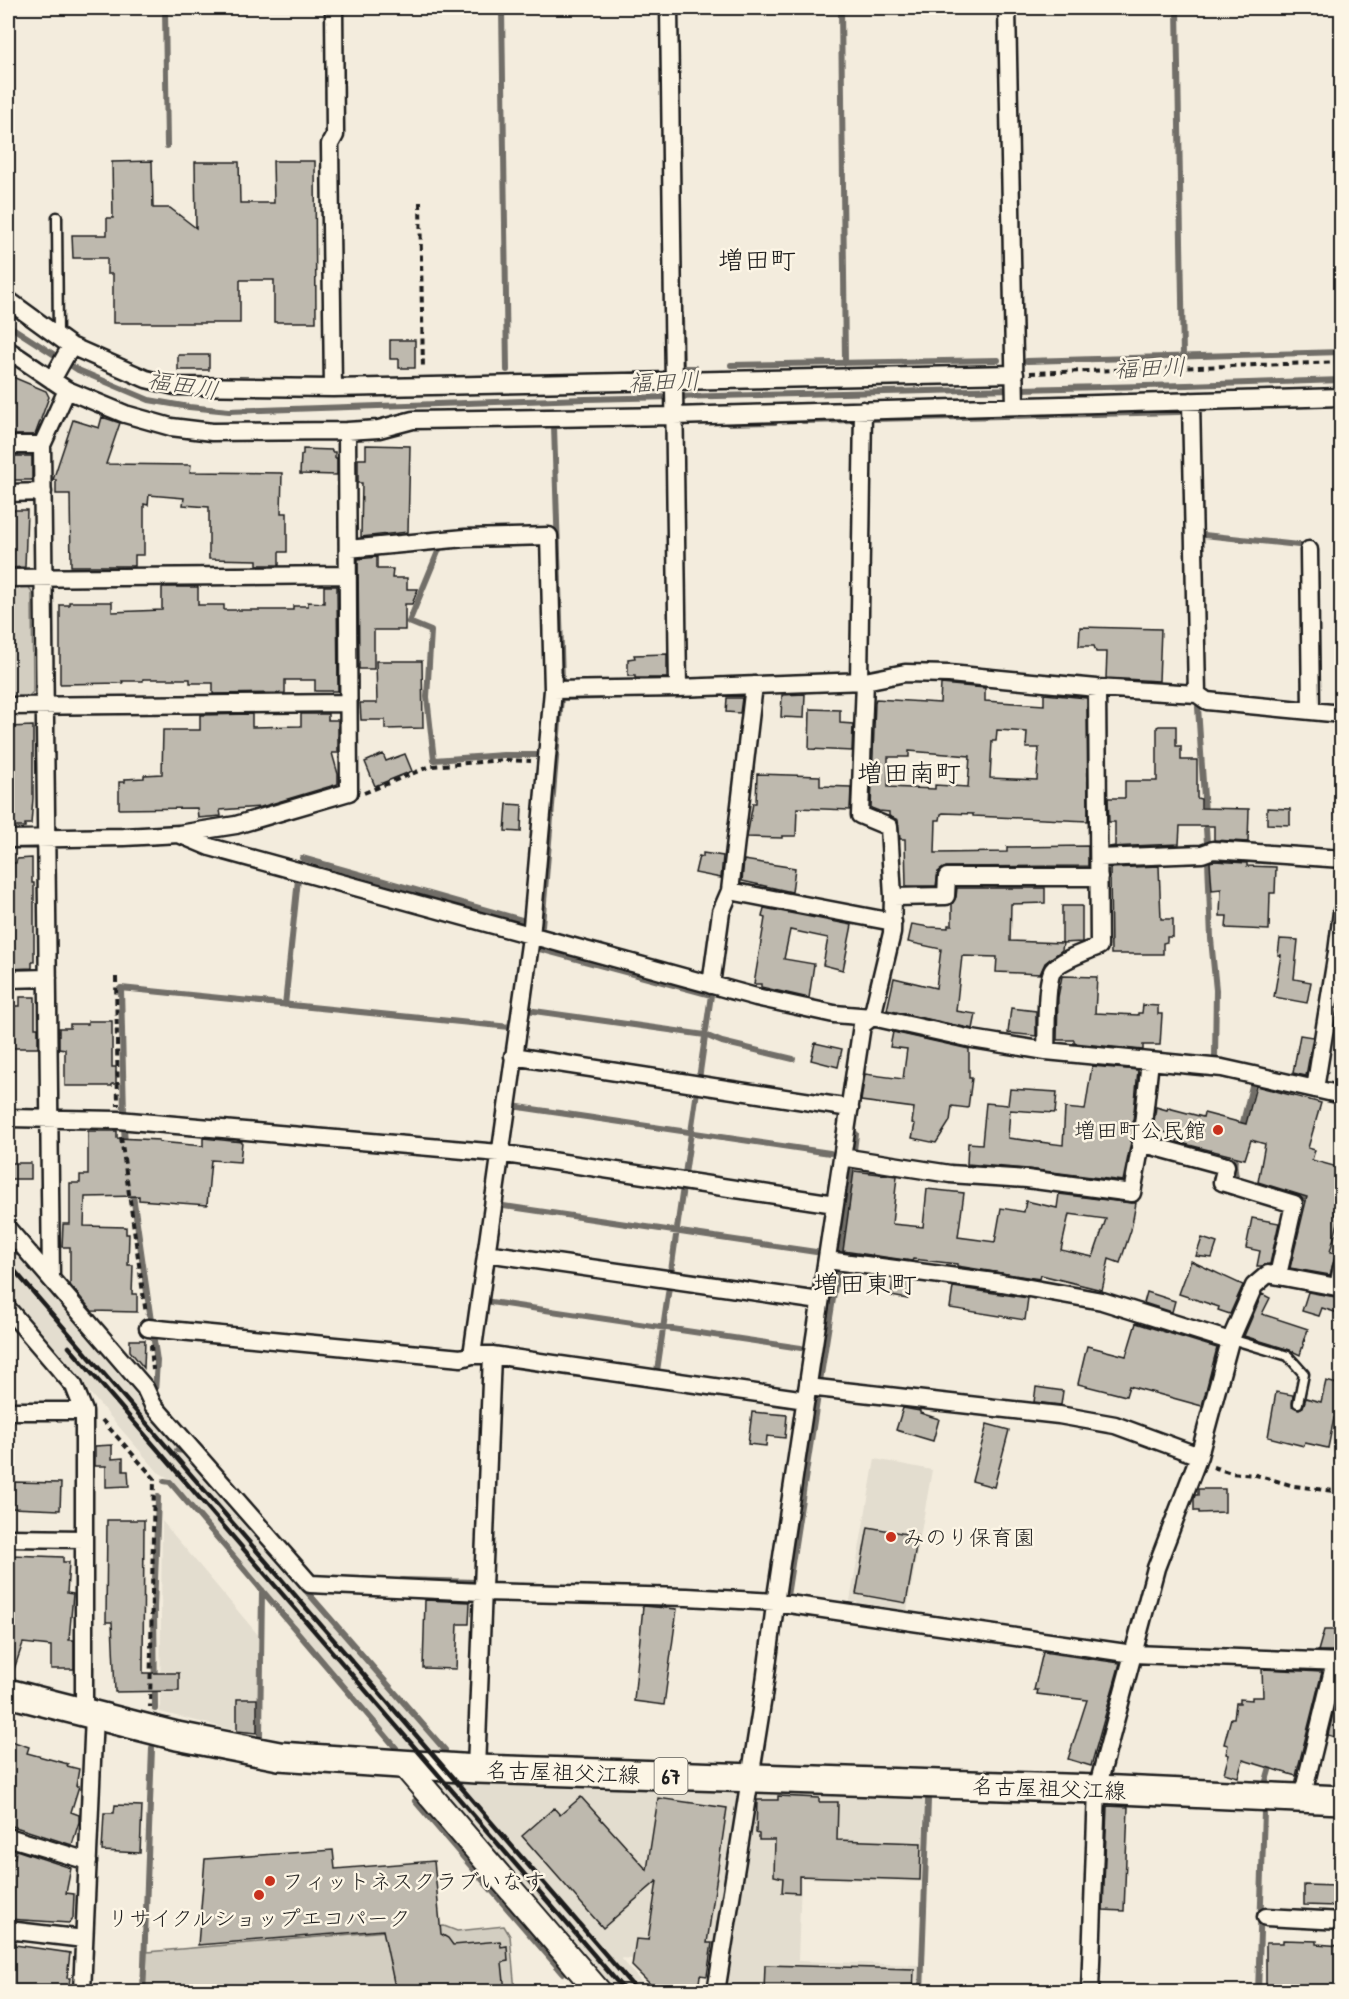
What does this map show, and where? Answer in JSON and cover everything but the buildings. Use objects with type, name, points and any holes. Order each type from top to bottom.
[{"type":"main road","name":"名古屋祖父江線","points":[[8,1693],[150,1729],[279,1756],[476,1769],[1341,1800]]},
{"type":"street","points":[[333,388],[330,144],[335,135],[334,8]]},
{"type":"street","points":[[669,8],[678,688]]},
{"type":"street","points":[[1007,8],[1015,401]]},
{"type":"street","points":[[8,300],[66,346],[146,379],[175,386],[333,388],[674,385],[1015,376]]},
{"type":"street","points":[[54,377],[66,346]]},
{"type":"street","points":[[8,350],[54,377],[67,390],[125,414],[171,427],[212,432],[347,431],[379,429],[413,420],[675,412],[863,410],[1015,401],[1191,401],[1341,397]]},
{"type":"street","points":[[51,1279],[42,445],[67,390]]},
{"type":"street","points":[[1191,401],[1197,694]]},
{"type":"street","points":[[716,1992],[763,1697],[775,1602],[862,1025],[872,1017],[892,933],[893,897],[889,827],[860,815],[863,410]]},
{"type":"street","points":[[8,839],[179,834],[236,825],[349,792],[347,431]]},
{"type":"street","points":[[8,445],[42,445]]},
{"type":"street","points":[[8,493],[43,492]]},
{"type":"street","points":[[348,549],[465,538],[549,536],[553,690],[531,937],[472,1355]]},
{"type":"street","points":[[1309,550],[1311,711]]},
{"type":"street","points":[[8,578],[348,575]]},
{"type":"street","points":[[553,690],[862,681],[905,673],[949,674],[1097,688],[1197,694],[1207,701],[1341,714]]},
{"type":"street","points":[[711,985],[721,912],[730,891],[754,685]]},
{"type":"street","points":[[1046,1051],[1049,985],[1053,970],[1099,946],[1097,688]]},
{"type":"street","points":[[8,706],[348,703]]},
{"type":"street","points":[[179,834],[210,847],[756,997],[834,1014],[872,1017],[972,1039],[1046,1051],[1222,1068],[1341,1095]]},
{"type":"street","points":[[1099,858],[1202,854],[1213,850],[1341,859]]},
{"type":"street","points":[[893,897],[946,896],[947,877],[1099,877]]},
{"type":"street","points":[[730,891],[893,922]]},
{"type":"street","points":[[1315,1089],[1339,953],[1341,912]]},
{"type":"street","points":[[8,979],[48,978]]},
{"type":"street","points":[[513,1056],[850,1108]]},
{"type":"street","points":[[842,1157],[950,1174],[1027,1179],[1132,1193],[1141,1143],[1150,1061]]},
{"type":"street","points":[[8,1118],[118,1120],[499,1153],[835,1204]]},
{"type":"street","points":[[1141,1143],[1226,1166],[1222,1182],[1294,1204],[1278,1275]]},
{"type":"street","points":[[8,1229],[145,1388],[153,1406],[310,1584],[775,1602],[1133,1654],[1338,1662],[1302,1798]]},
{"type":"street","points":[[486,1253],[820,1301]]},
{"type":"street","points":[[827,1260],[1002,1283],[1102,1302],[1231,1340]]},
{"type":"street","points":[[1090,1992],[1096,1790],[1156,1568],[1198,1458],[1231,1340],[1254,1286],[1268,1274],[1340,1287],[1341,1267]]},
{"type":"street","points":[[8,1309],[74,1386],[84,1411],[84,1539],[89,1714],[88,1861],[82,1992]]},
{"type":"street","points":[[148,1328],[461,1358],[472,1355],[492,1355],[807,1393],[1059,1415],[1115,1425],[1198,1458]]},
{"type":"street","points":[[476,1769],[492,1355]]},
{"type":"street","points":[[8,1411],[84,1411]]},
{"type":"street","points":[[8,1538],[84,1539]]},
{"type":"street","points":[[404,1765],[599,1992]]},
{"type":"street","points":[[8,1837],[88,1861]]},
{"type":"street","points":[[1266,1917],[1341,1921]]},
{"type":"street","points":[[8,1929],[84,1939]]},
{"type":"lane","points":[[57,217],[66,346]]},
{"type":"lane","points":[[1231,1340],[1288,1356],[1304,1374],[1298,1402]]},
{"type":"path","points":[[420,202],[423,386]]},
{"type":"path","points":[[1015,376],[1341,362]]},
{"type":"path","points":[[349,792],[360,795],[431,766],[503,760],[546,761]]},
{"type":"path","points":[[116,977],[118,1120],[153,1361],[152,1383],[145,1388]]},
{"type":"path","points":[[84,1411],[96,1414],[154,1478],[150,1729]]},
{"type":"path","points":[[1198,1458],[1231,1473],[1256,1475],[1294,1486],[1341,1492]]},
{"type":"shaded area","points":[[28,585],[32,593],[33,692],[27,698],[8,699],[8,586]]},
{"type":"shaded area","points":[[8,1245],[178,1443],[183,1454],[443,1751],[400,1749],[170,1479],[158,1472],[8,1298]]},
{"type":"shaded area","name":"みのり保育園","points":[[875,1459],[932,1470],[907,1611],[850,1601]]},
{"type":"shaded area","points":[[162,1521],[259,1636],[258,1736],[160,1712]]},
{"type":"shaded area","points":[[435,1778],[738,1791],[713,1966],[621,1958],[649,1991],[609,1991],[428,1785]]},
{"type":"shaded area","points":[[754,1794],[924,1799],[922,1882],[801,1878],[798,1961],[919,1965],[918,1991],[726,1992]]},
{"type":"shaded area","points":[[444,1926],[457,1931],[504,1926],[510,1936],[515,1991],[145,1992],[147,1952]]},
{"type":"waterway","points":[[165,8],[167,146]]},
{"type":"waterway","points":[[502,8],[507,370]]},
{"type":"waterway","points":[[841,8],[845,362]]},
{"type":"waterway","points":[[1177,8],[1183,357]]},
{"type":"waterway","points":[[681,314],[682,368],[695,368]]},
{"type":"waterway","name":"福田川","points":[[8,325],[78,370],[149,400],[229,411],[586,399],[1342,380]]},
{"type":"waterway","points":[[1027,361],[1342,352]]},
{"type":"waterway","points":[[731,365],[998,360]]},
{"type":"waterway","points":[[872,419],[1179,412]]},
{"type":"waterway","points":[[803,421],[856,420]]},
{"type":"waterway","points":[[728,423],[775,422]]},
{"type":"waterway","points":[[560,426],[554,426],[562,681]]},
{"type":"waterway","points":[[1204,535],[1308,546]]},
{"type":"waterway","points":[[445,547],[440,547],[409,622],[431,631],[427,697],[434,760],[541,755]]},
{"type":"waterway","points":[[561,698],[606,697]]},
{"type":"waterway","points":[[542,926],[561,698]]},
{"type":"waterway","points":[[1198,707],[1207,843]]},
{"type":"waterway","points":[[302,858],[525,921]]},
{"type":"waterway","points":[[1208,860],[1211,939],[1216,990],[1215,1059]]},
{"type":"waterway","points":[[285,1005],[298,879]]},
{"type":"waterway","points":[[536,948],[711,995],[699,1079]]},
{"type":"waterway","points":[[124,1113],[121,988],[510,1027],[511,1021]]},
{"type":"waterway","points":[[527,1010],[705,1035],[722,1042],[793,1059]]},
{"type":"waterway","points":[[1241,1130],[1253,1082]]},
{"type":"waterway","points":[[685,1174],[697,1091]]},
{"type":"waterway","points":[[512,1106],[830,1153]]},
{"type":"waterway","points":[[124,1127],[125,1145]]},
{"type":"waterway","points":[[854,1151],[856,1134]]},
{"type":"waterway","points":[[1237,1149],[1236,1177],[1242,1182]]},
{"type":"waterway","points":[[840,1254],[851,1170]]},
{"type":"waterway","points":[[671,1271],[683,1187]]},
{"type":"waterway","points":[[132,1188],[151,1321]]},
{"type":"waterway","points":[[1292,1196],[1314,1202]]},
{"type":"waterway","points":[[497,1205],[816,1252]]},
{"type":"waterway","points":[[820,1381],[838,1267]]},
{"type":"waterway","points":[[657,1371],[669,1287]]},
{"type":"waterway","points":[[484,1301],[801,1348]]},
{"type":"waterway","points":[[153,1334],[157,1361],[155,1392]]},
{"type":"waterway","points":[[793,1597],[787,1596],[818,1395]]},
{"type":"waterway","points":[[177,1450],[185,1451],[189,1456]]},
{"type":"waterway","points":[[164,1481],[170,1482],[396,1748]]},
{"type":"waterway","points":[[155,1709],[154,1608],[158,1497]]},
{"type":"waterway","points":[[402,1580],[477,1582],[478,1578]]},
{"type":"waterway","points":[[302,1586],[445,1750]]},
{"type":"waterway","points":[[260,1735],[262,1590]]},
{"type":"waterway","points":[[143,1992],[152,1748]]},
{"type":"waterway","points":[[1266,1781],[1272,1760]]},
{"type":"waterway","points":[[921,1992],[928,1800]]},
{"type":"waterway","points":[[415,1801],[563,1973]]},
{"type":"waterway","points":[[1258,1992],[1264,1811]]},
{"type":"railway","points":[[8,1263],[638,1992]]},
{"type":"railway","points":[[69,1347],[626,1992]]},
{"type":"place","name":"増田町公民館","points":[[1218,1130]]},
{"type":"place","name":"みのり保育園","points":[[891,1537]]},
{"type":"place","name":"フィットネスクラブいなす","points":[[270,1881]]},
{"type":"place","name":"リサイクルショップエコパーク","points":[[259,1895]]},
{"type":"district","name":"増田町","points":[[757,259]]},
{"type":"district","name":"増田南町","points":[[909,772]]},
{"type":"district","name":"増田東町","points":[[865,1283]]}]
